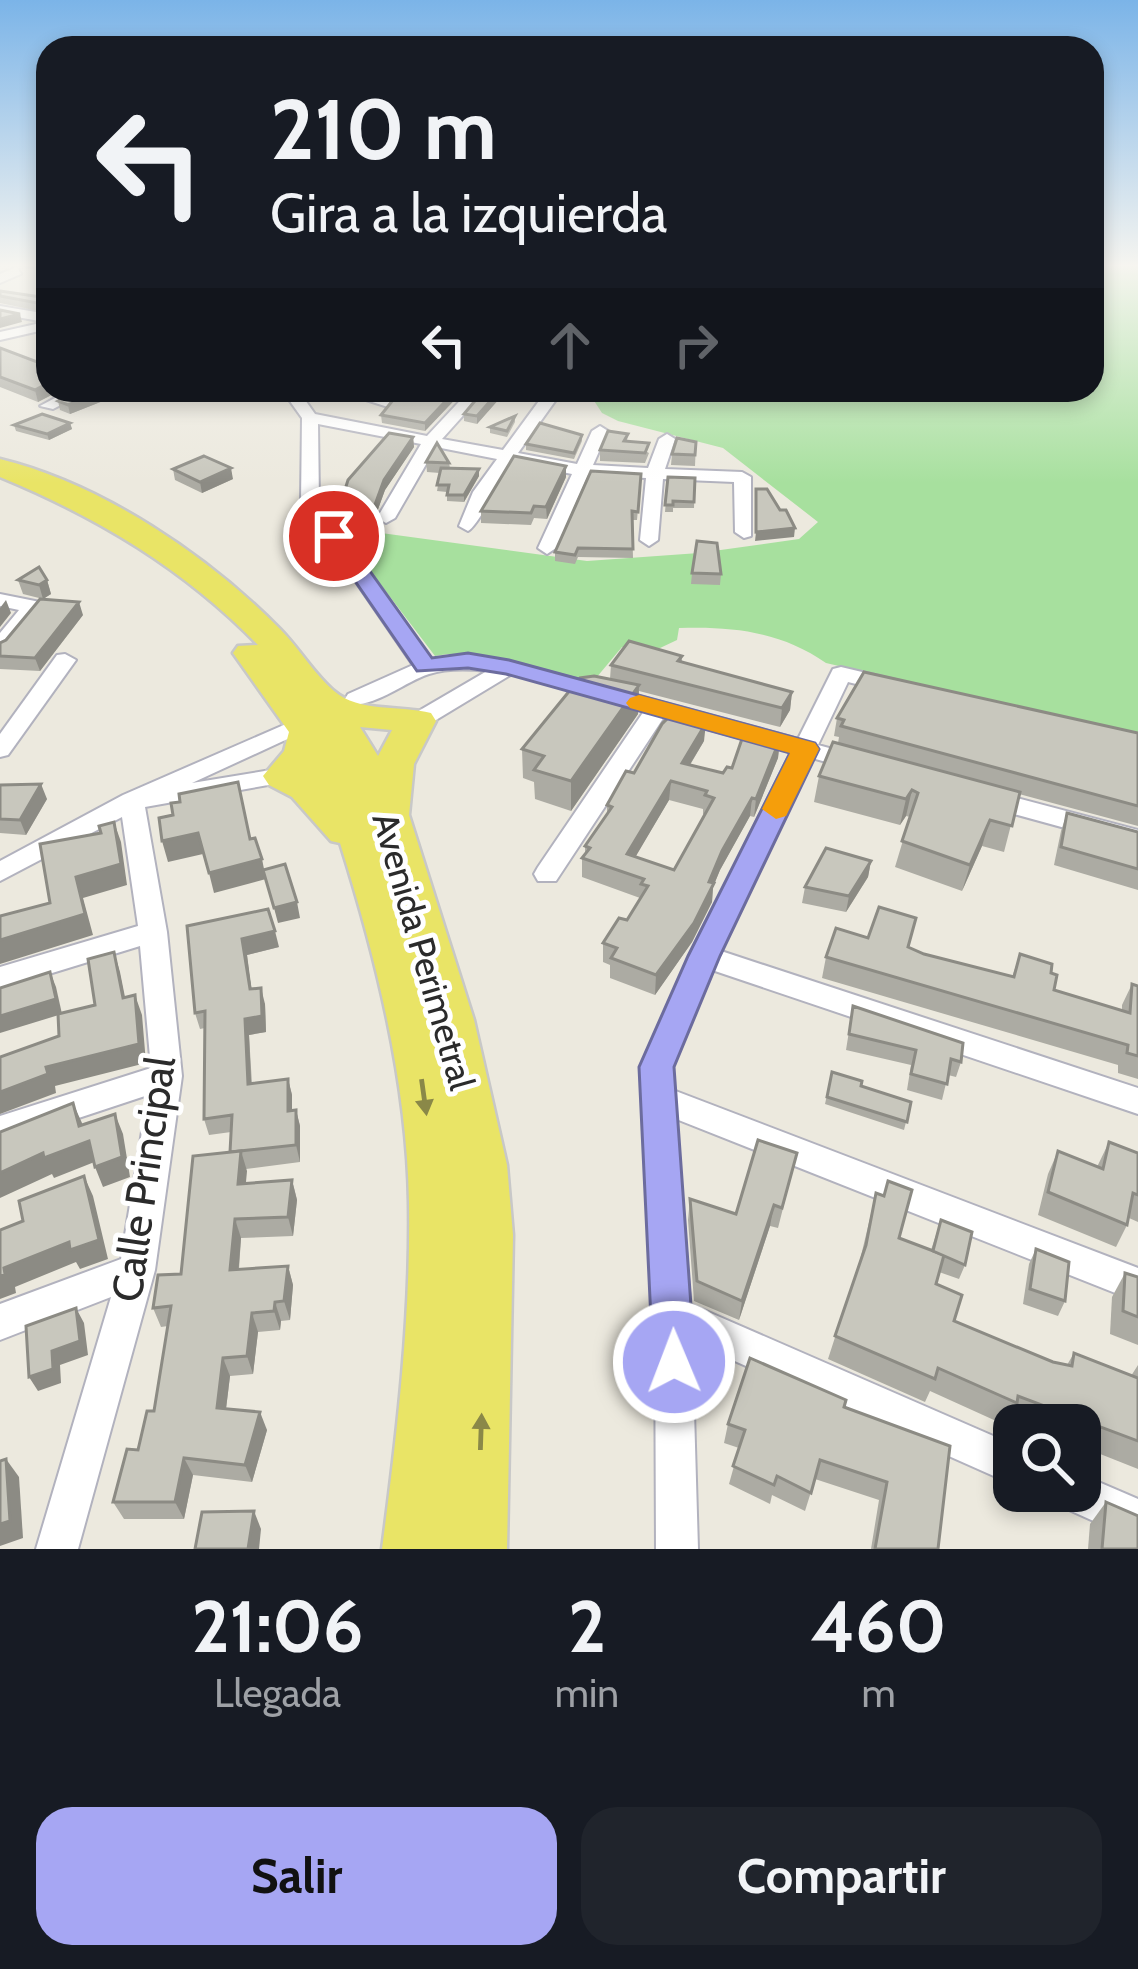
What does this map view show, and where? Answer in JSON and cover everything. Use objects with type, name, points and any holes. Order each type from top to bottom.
[{"type":"main road","name":"Avenida Perimetral","points":[[0,466],[102,511],[188,564],[272,638],[318,716],[346,799],[414,887],[458,1045],[483,1196],[481,1441],[473,1549]]},
{"type":"main road","name":"Avenida Perimetral","points":[[0,482],[81,520],[187,590],[318,716]]},
{"type":"main road","points":[[318,716],[418,722],[395,749],[378,842],[283,776],[302,754],[318,716]]},
{"type":"main road","name":"Avenida Perimetral","points":[[378,842],[418,1053],[437,1201],[428,1441],[416,1549]]},
{"type":"street","points":[[0,349],[16,356]]},
{"type":"street","points":[[48,406],[56,402]]},
{"type":"street","points":[[299,402],[310,418],[310,502],[425,666]]},
{"type":"street","points":[[386,518],[432,440],[467,402]]},
{"type":"street","points":[[468,526],[482,492],[546,402]]},
{"type":"street","points":[[310,418],[580,470],[742,477],[744,532]]},
{"type":"street","points":[[548,548],[600,431]]},
{"type":"street","points":[[650,540],[655,473],[667,439]]},
{"type":"street","points":[[0,600],[33,606],[0,647]]},
{"type":"street","points":[[0,750],[65,660]]},
{"type":"street","points":[[0,872],[132,801],[425,666],[468,660],[509,667],[872,767]]},
{"type":"street","points":[[418,722],[509,667]]},
{"type":"street","points":[[677,1549],[674,1315],[656,1067],[704,956],[841,674],[910,690]]},
{"type":"street","points":[[547,874],[658,708]]},
{"type":"street","points":[[132,801],[283,776]]},
{"type":"street","points":[[961,791],[1138,839]]},
{"type":"street","name":"Calle Principal","points":[[55,1547],[137,1270],[166,1076],[153,932],[132,801]]},
{"type":"street","points":[[0,978],[153,932]]},
{"type":"street","points":[[704,956],[1138,1101]]},
{"type":"street","points":[[0,1130],[166,1076]]},
{"type":"street","points":[[658,1098],[1138,1285]]},
{"type":"street","points":[[0,1322],[137,1270]]},
{"type":"street","points":[[674,1315],[993,1456]]},
{"type":"street","points":[[1101,1504],[1138,1520]]},
{"type":"green space","points":[[1104,338],[1138,338],[1138,736],[826,663],[792,644],[738,630],[679,628],[677,640],[660,648],[622,647],[591,684],[493,657],[435,656],[337,527],[587,561],[699,553],[799,539],[818,522],[723,448],[602,413],[595,402],[1104,402]]},
{"type":"building","points":[[0,348],[36,362],[35,390],[0,377]]},
{"type":"building","points":[[391,402],[445,402],[425,423],[381,415]]},
{"type":"building","points":[[474,402],[489,402],[477,416],[464,414]]},
{"type":"building","points":[[42,414],[70,423],[47,434],[14,425]]},
{"type":"building","points":[[515,416],[507,431],[490,427]]},
{"type":"building","points":[[540,423],[582,435],[574,453],[526,444]]},
{"type":"building","points":[[608,431],[628,434],[624,441],[649,443],[645,453],[600,450]]},
{"type":"building","points":[[389,433],[413,437],[384,480],[372,513],[338,512],[348,480]]},
{"type":"building","points":[[677,438],[696,442],[695,455],[672,454]]},
{"type":"building","points":[[437,443],[449,463],[426,462]]},
{"type":"building","points":[[204,456],[231,468],[200,482],[173,469]]},
{"type":"building","points":[[514,456],[566,466],[546,507],[534,506],[531,513],[481,511]]},
{"type":"building","points":[[441,468],[479,469],[464,495],[447,495],[449,485],[437,485]]},
{"type":"building","points":[[591,471],[641,474],[638,512],[632,511],[633,549],[578,548],[575,555],[555,552]]},
{"type":"building","points":[[668,477],[695,478],[694,502],[665,505]]},
{"type":"building","points":[[756,489],[767,489],[795,528],[756,532]]},
{"type":"building","points":[[697,541],[717,543],[721,574],[692,573]]},
{"type":"building","points":[[39,567],[47,580],[39,585],[18,580]]},
{"type":"building","points":[[40,599],[79,602],[35,658],[0,656],[0,643]]},
{"type":"building","points":[[629,641],[682,656],[678,661],[792,692],[782,708],[611,665]]},
{"type":"building","points":[[864,672],[1138,733],[1138,806],[841,726],[844,720],[837,718]]},
{"type":"building","points":[[594,676],[639,685],[571,781],[534,770],[544,756],[522,749],[580,678]]},
{"type":"building","points":[[673,713],[706,723],[682,763],[723,773],[732,768],[744,733],[780,739],[756,799],[752,798],[722,851],[709,882],[714,883],[694,923],[656,975],[611,958],[617,948],[603,943],[619,918],[627,920],[648,886],[641,884],[644,879],[582,858],[612,807],[607,805],[626,771],[634,773]],"holes":[[[671,781],[707,791],[705,795],[714,798],[674,870],[627,854]]]},
{"type":"building","points":[[833,742],[1020,792],[1012,826],[990,820],[970,865],[902,841],[918,793],[912,790],[906,799],[819,776]]},
{"type":"building","points":[[238,782],[250,839],[255,838],[262,859],[209,873],[198,833],[162,841],[159,818],[173,815],[171,803],[180,802],[179,794]]},
{"type":"building","points":[[41,784],[20,820],[0,819],[0,785]]},
{"type":"building","points":[[1067,813],[1138,832],[1138,869],[1061,847]]},
{"type":"building","points":[[114,822],[121,864],[76,877],[85,914],[0,940],[0,916],[50,903],[40,844],[101,833],[99,826]]},
{"type":"building","points":[[826,848],[871,861],[849,896],[805,887]]},
{"type":"building","points":[[285,864],[297,902],[274,908],[263,870]]},
{"type":"building","points":[[879,907],[916,918],[908,947],[924,954],[1014,977],[1020,954],[1052,964],[1051,973],[1057,975],[1054,990],[1130,1013],[1132,984],[1138,986],[1138,1056],[1127,1053],[1128,1045],[826,957],[836,928],[868,938]]},
{"type":"building","points":[[268,909],[275,931],[242,939],[250,989],[261,988],[262,1016],[245,1019],[248,1084],[288,1079],[288,1111],[296,1110],[296,1145],[230,1152],[232,1115],[204,1119],[205,1011],[195,1013],[187,926]]},
{"type":"building","points":[[114,952],[123,998],[135,995],[139,1044],[46,1067],[48,1074],[0,1092],[0,1057],[59,1036],[58,1014],[95,1005],[88,959]]},
{"type":"building","points":[[50,972],[56,999],[0,1016],[0,988]]},
{"type":"building","points":[[853,1006],[963,1043],[961,1062],[951,1059],[947,1084],[911,1074],[916,1050],[849,1034]]},
{"type":"building","points":[[832,1072],[911,1102],[907,1122],[827,1097]]},
{"type":"building","points":[[73,1103],[79,1126],[115,1114],[122,1157],[95,1167],[89,1141],[44,1158],[43,1153],[0,1173],[0,1132]]},
{"type":"building","points":[[758,1140],[797,1153],[782,1208],[774,1205],[742,1301],[697,1281],[690,1199],[736,1214]]},
{"type":"building","points":[[1109,1142],[1138,1153],[1138,1195],[1133,1193],[1127,1225],[1048,1192],[1058,1151],[1103,1169]]},
{"type":"building","points":[[241,1151],[238,1184],[292,1180],[288,1217],[235,1219],[230,1270],[288,1266],[284,1301],[275,1302],[274,1311],[252,1313],[247,1356],[223,1358],[217,1408],[260,1412],[245,1465],[184,1458],[175,1502],[113,1502],[127,1449],[138,1450],[147,1411],[154,1411],[171,1306],[153,1308],[158,1275],[181,1274],[193,1156]]},
{"type":"building","points":[[84,1176],[99,1240],[70,1250],[69,1242],[4,1268],[0,1276],[0,1230],[23,1221],[19,1201]]},
{"type":"building","points":[[888,1181],[912,1190],[899,1238],[944,1255],[936,1284],[962,1295],[954,1321],[1053,1362],[1072,1366],[1074,1353],[1138,1378],[1138,1441],[1101,1427],[1101,1404],[1039,1404],[1018,1396],[1017,1403],[938,1368],[935,1379],[835,1336],[866,1245],[876,1193],[884,1196]]},
{"type":"building","points":[[941,1220],[972,1232],[965,1265],[933,1251]]},
{"type":"building","points":[[1036,1249],[1069,1262],[1065,1301],[1030,1289]]},
{"type":"building","points":[[1125,1273],[1138,1277],[1138,1317],[1123,1311]]},
{"type":"building","points":[[76,1308],[80,1341],[52,1351],[53,1369],[29,1377],[26,1326]]},
{"type":"building","points":[[750,1358],[846,1400],[844,1407],[950,1446],[938,1549],[875,1549],[887,1482],[820,1460],[811,1493],[777,1476],[774,1485],[733,1466],[745,1430],[728,1424]]},
{"type":"building","points":[[6,1459],[10,1521],[0,1524],[0,1461]]},
{"type":"building","points":[[1106,1502],[1138,1516],[1138,1549],[1102,1549]]},
{"type":"building","points":[[254,1511],[248,1549],[195,1549],[202,1512]]},
{"type":"slow traffic","points":[[639,703],[806,749],[776,809]]},
{"type":"route","points":[[334,536],[425,666],[468,660],[509,667],[806,749],[704,956],[656,1067],[674,1362]]}]
